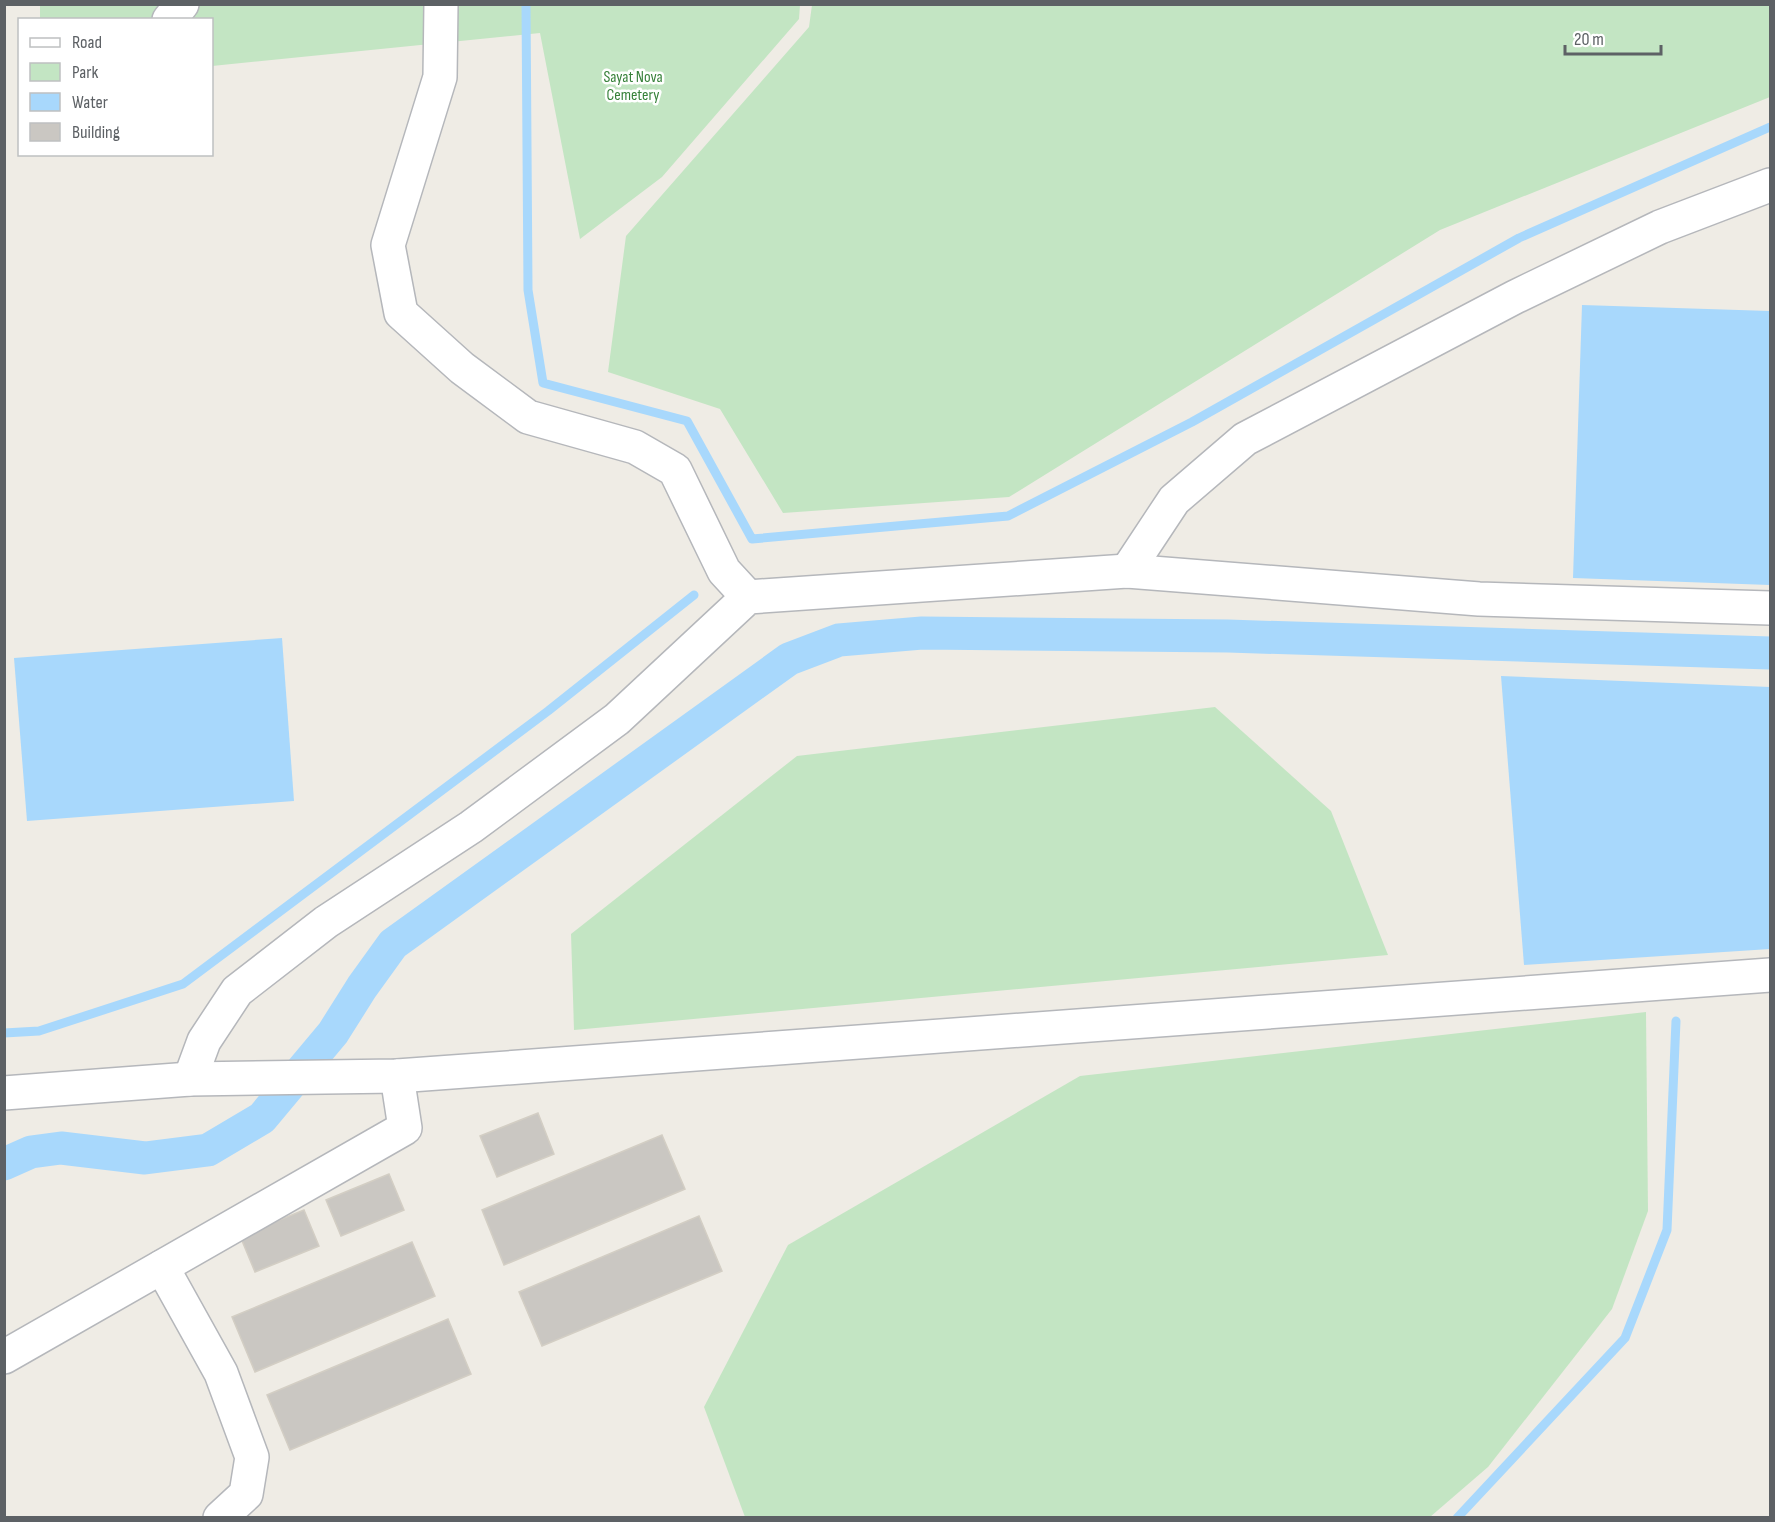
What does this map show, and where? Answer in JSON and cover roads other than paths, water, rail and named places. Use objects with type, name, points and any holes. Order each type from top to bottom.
[{"type":"lane","points":[[171,18],[182,4]]},
{"type":"lane","points":[[441,4],[440,77],[388,245],[401,313],[462,368],[528,417],[635,447],[675,470],[724,571],[748,597]]},
{"type":"lane","points":[[1127,572],[1174,500],[1245,439],[1515,297],[1660,227],[1770,184]]},
{"type":"lane","points":[[190,1079],[204,1041],[237,991],[326,922],[471,827],[617,719],[748,597],[1127,572],[1479,599],[1770,608]]},
{"type":"lane","points":[[4,1093],[190,1079],[382,1077],[1770,975]]},
{"type":"lane","points":[[4,1357],[405,1128],[382,1077]]},
{"type":"lane","points":[[162,1267],[221,1373],[252,1457],[246,1494],[220,1518]]},
{"type":"water","points":[[1582,305],[1770,311],[1770,585],[1573,578]]},
{"type":"water","points":[[282,638],[294,801],[27,821],[14,658]]},
{"type":"water","points":[[1501,676],[1770,687],[1770,949],[1524,965]]},
{"type":"waterway","points":[[526,4],[528,290],[543,383],[687,421],[752,539],[1008,516],[1192,422],[1519,238],[1770,127]]},
{"type":"waterway","points":[[4,1033],[39,1031],[183,984],[548,711],[694,595]]},
{"type":"waterway","points":[[4,1164],[31,1152],[61,1148],[145,1158],[208,1150],[262,1118],[333,1033],[393,944],[789,659],[839,640],[922,633],[1228,636],[1770,653]]},
{"type":"waterway","points":[[1457,1518],[1625,1338],[1667,1230],[1676,1021]]},
{"type":"park label","name":"Sayat Nova Cemetery","points":[[633,85]]}]
